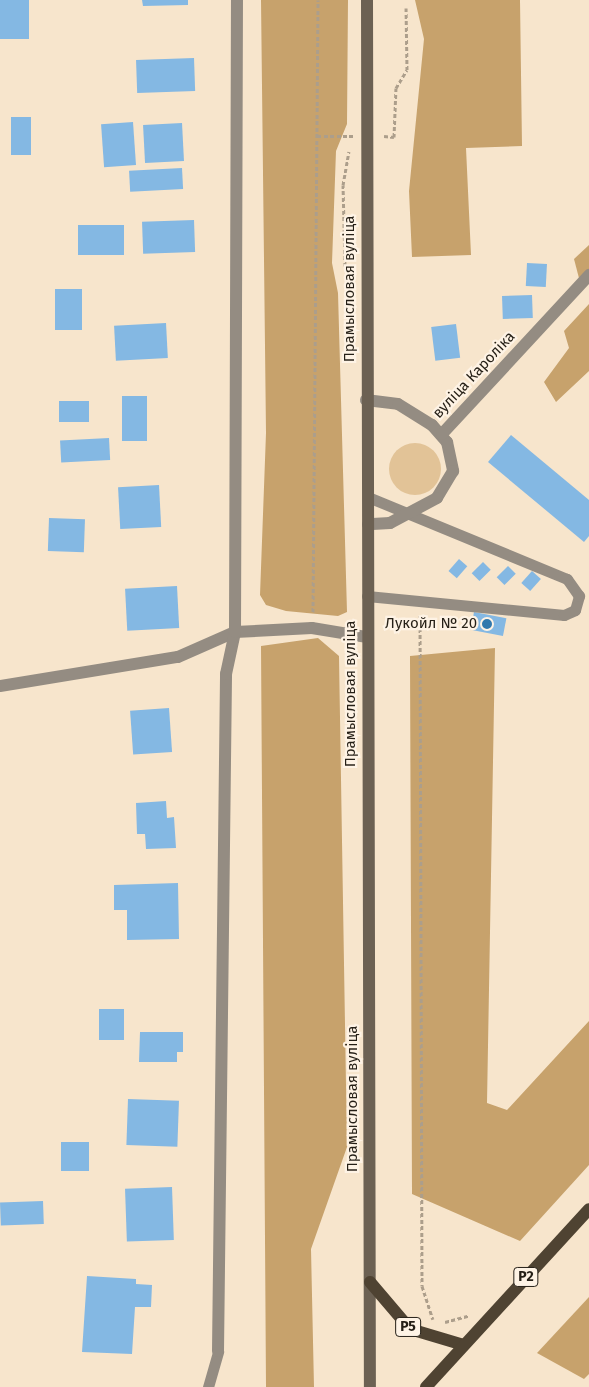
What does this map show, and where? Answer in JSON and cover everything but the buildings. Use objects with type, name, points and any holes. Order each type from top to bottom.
[{"type":"main road","name":"Прамысловая вуліца","points":[[367,0],[366,400],[368,497],[370,1387]]},
{"type":"main road","name":"Р2","points":[[426,1387],[589,1209]]},
{"type":"main road","name":"Р5","points":[[370,1282],[410,1329],[464,1345]]},
{"type":"street","points":[[218,1350],[226,674],[235,632],[236,0]]},
{"type":"street","name":"вуліца Кароліка","points":[[366,400],[398,404],[442,434],[589,275]]},
{"type":"street","points":[[368,524],[390,523],[437,498],[448,484],[452,454],[442,434]]},
{"type":"street","points":[[0,686],[178,657],[235,632],[312,628],[368,637]]},
{"type":"lane","points":[[367,596],[564,615],[575,610],[579,596],[567,579],[404,514],[368,497]]},
{"type":"lane","points":[[208,1387],[218,1350]]},
{"type":"path","points":[[312,628],[318,0]]},
{"type":"path","points":[[345,266],[343,185],[352,136]]},
{"type":"path","points":[[420,602],[422,1286],[434,1323],[472,1314],[484,1323]]},
{"type":"shaded area","points":[[261,0],[348,0],[347,124],[336,151],[332,263],[338,293],[347,612],[338,616],[286,611],[266,605],[260,595],[266,433]]},
{"type":"shaded area","points":[[415,0],[520,0],[522,146],[466,148],[471,255],[412,257],[409,191],[424,39]]},
{"type":"shaded area","points":[[589,245],[589,272],[580,282],[574,259]]},
{"type":"shaded area","points":[[589,304],[589,371],[556,402],[544,382],[569,348],[564,331]]},
{"type":"shaded area","points":[[415,443],[425,445],[433,451],[439,459],[441,469],[439,479],[433,487],[425,493],[415,495],[405,493],[397,487],[391,479],[389,469],[391,459],[397,451],[405,445]]},
{"type":"shaded area","points":[[318,638],[339,656],[347,1147],[311,1249],[314,1387],[266,1387],[261,646]]},
{"type":"shaded area","points":[[495,648],[487,1103],[507,1110],[589,1021],[589,1165],[520,1241],[412,1194],[410,656]]},
{"type":"shaded area","points":[[589,1297],[589,1374],[584,1379],[537,1353]]},
{"type":"place","name":"Лукойл № 20","points":[[487,624]]}]
